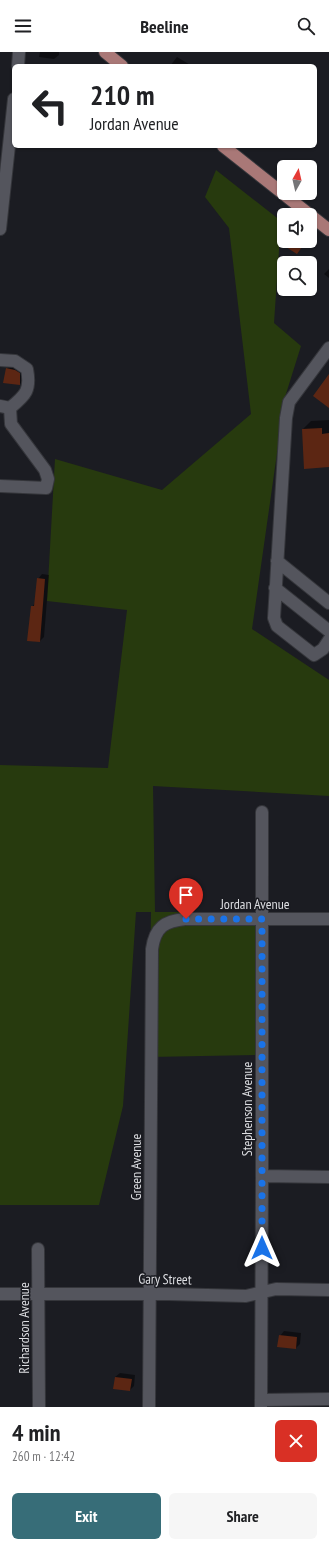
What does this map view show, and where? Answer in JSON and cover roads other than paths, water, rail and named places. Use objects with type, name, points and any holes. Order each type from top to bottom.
[{"type":"main road","points":[[104,52],[119,64]]},
{"type":"main road","points":[[226,148],[329,230]]},
{"type":"street","points":[[18,64],[19,52]]},
{"type":"street","points":[[0,229],[12,118]]},
{"type":"street","points":[[329,348],[289,402],[286,418],[274,618],[277,626],[314,655],[323,649],[329,640]]},
{"type":"street","points":[[0,360],[15,360],[27,369],[29,380],[24,397],[5,407],[11,424],[45,470],[48,479],[46,488],[0,486]]},
{"type":"street","points":[[277,561],[329,603]]},
{"type":"street","points":[[276,588],[329,631]]},
{"type":"street","name":"Stephenson Avenue","points":[[261,1403],[262,812]]},
{"type":"street","name":"Jordan Avenue","points":[[159,929],[171,921],[186,919],[329,919]]},
{"type":"street","name":"Green Avenue","points":[[149,1407],[152,949],[154,937],[159,929]]},
{"type":"street","points":[[262,1176],[329,1177]]},
{"type":"street","name":"Richardson Avenue","points":[[38,1249],[38,1407]]},
{"type":"street","name":"Gary Street","points":[[0,1294],[150,1294],[246,1296],[276,1289],[329,1290]]},
{"type":"street","points":[[261,1403],[329,1399]]}]
